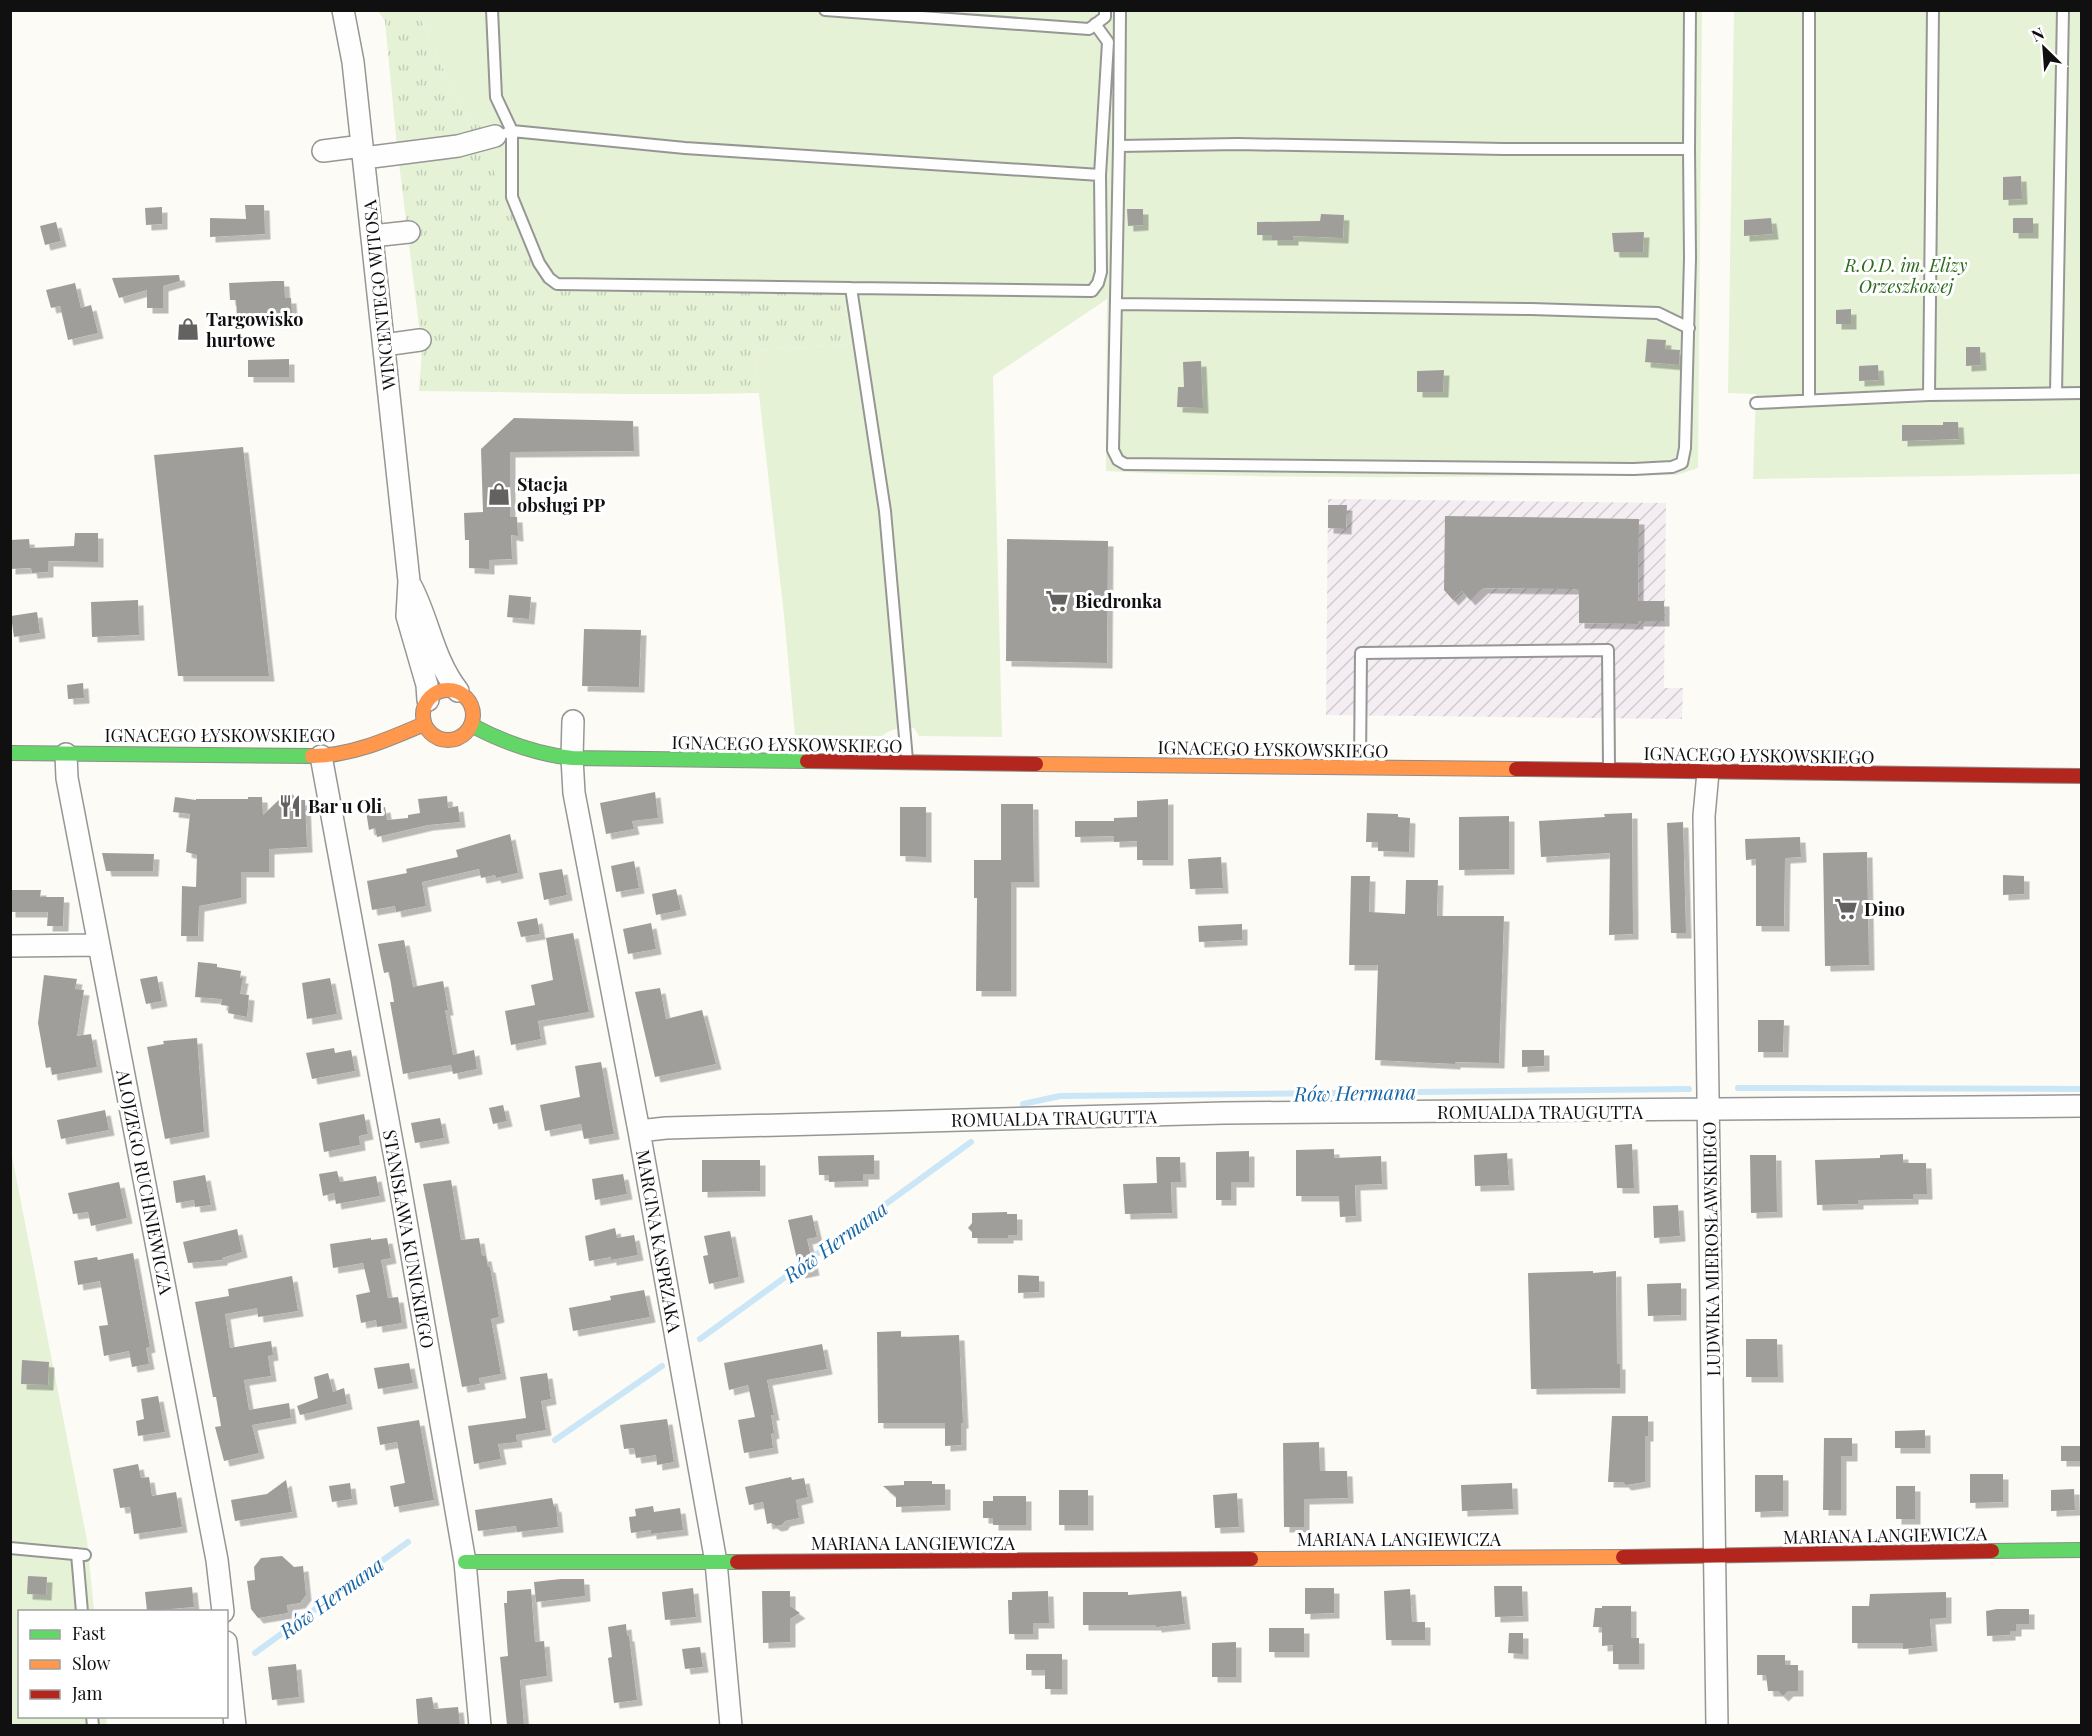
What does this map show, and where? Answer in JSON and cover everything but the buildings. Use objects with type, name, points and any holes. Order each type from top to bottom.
[{"type":"street","name":"WINCENTEGO WITOSA","points":[[343,10],[353,62],[409,581],[406,600],[407,616],[427,685],[428,700]]},
{"type":"street","points":[[323,151],[363,152],[458,146],[503,134]]},
{"type":"street","points":[[372,236],[409,232]]},
{"type":"street","points":[[384,345],[420,340]]},
{"type":"street","name":"WINCENTEGO WITOSA","points":[[409,581],[437,656],[446,676],[458,692]]},
{"type":"street","points":[[442,690],[458,692],[464,696],[472,709],[471,725],[460,736],[444,739],[429,731],[424,724],[424,707],[428,700],[442,690]]},
{"type":"street","name":"MARCINA KASPRZAKA","points":[[573,721],[574,793],[639,1131],[716,1562],[732,1725]]},
{"type":"street","name":"IGNACEGO ŁYSKOWSKIEGO","points":[[10,753],[321,756],[348,753],[424,724]]},
{"type":"street","name":"IGNACEGO ŁYSKOWSKIEGO","points":[[471,725],[495,738],[530,752],[572,758],[2082,776]]},
{"type":"street","name":"ALOJZEGO RUCHNIEWICZA","points":[[66,754],[67,778],[217,1560],[223,1610]]},
{"type":"street","name":"STANISŁAWA KUNICKIEGO","points":[[321,756],[397,1169],[465,1562],[480,1725]]},
{"type":"street","name":"LUDWIKA MIEROSŁAWSKIEGO","points":[[1708,772],[1704,816],[1717,1725]]},
{"type":"street","points":[[10,946],[99,945]]},
{"type":"street","name":"ROMUALDA TRAUGUTTA","points":[[639,1131],[666,1128],[1224,1113],[2082,1106]]},
{"type":"street","name":"MARIANA LANGIEWICZA","points":[[465,1562],[1716,1556],[2082,1550]]},
{"type":"street","points":[[228,1660],[235,1725]]},
{"type":"lane","points":[[492,10],[496,97],[512,197],[539,263],[549,278],[557,284],[1092,291],[1098,283],[1101,272],[1100,174],[1108,42],[1095,24]]},
{"type":"lane","points":[[825,10],[1089,29],[1105,17],[1105,10]]},
{"type":"lane","points":[[1120,10],[1113,450],[1118,460],[1125,464],[1634,469],[1684,467],[1689,328],[1690,10]]},
{"type":"lane","points":[[1809,10],[1809,400]]},
{"type":"lane","points":[[1929,395],[1933,10]]},
{"type":"lane","points":[[2056,393],[2063,10]]},
{"type":"lane","points":[[503,134],[685,148],[1100,174]]},
{"type":"lane","points":[[1119,146],[1238,144],[1504,149],[1689,149]]},
{"type":"lane","points":[[850,288],[885,512],[906,728],[907,763]]},
{"type":"lane","points":[[1117,304],[1531,309],[1658,314],[1689,328]]},
{"type":"lane","points":[[1756,403],[1929,395],[2082,393]]},
{"type":"lane","points":[[1360,768],[1361,653],[1608,650],[1609,771]]},
{"type":"lane","points":[[10,1548],[81,1555],[82,1610]]},
{"type":"shaded area","points":[[1328,499],[1666,503],[1664,688],[1683,688],[1682,719],[1326,715]]},
{"type":"green space","points":[[378,11],[417,11],[468,123],[492,125],[498,146],[493,167],[543,291],[844,294],[850,345],[754,350],[759,393],[419,391],[422,350],[397,147],[385,21]]},
{"type":"green space","points":[[417,11],[1702,11],[1698,468],[1677,475],[1463,477],[1249,476],[1106,471],[1107,299],[993,376],[1002,737],[919,736],[914,728],[893,730],[882,736],[795,735],[754,350],[850,345],[844,294],[543,291],[492,167],[498,146],[492,125],[468,123]]},
{"type":"green space","name":"R.O.D. im. Elizy Orzeszkowej","points":[[1734,11],[2081,11],[2081,474],[1753,479],[1756,394],[1728,393]]},
{"type":"green space","points":[[10,1146],[87,1540],[94,1610],[18,1610],[18,1718],[106,1718],[107,1725],[11,1725]]},
{"type":"waterway","points":[[1738,1088],[2082,1089]]},
{"type":"waterway","name":"Rów Hermana","points":[[1023,1104],[1060,1096],[1689,1089]]},
{"type":"waterway","name":"Rów Hermana","points":[[700,1339],[971,1142]]},
{"type":"waterway","name":"Rów Hermana","points":[[555,1440],[662,1366]]},
{"type":"waterway","name":"Rów Hermana","points":[[255,1653],[408,1542]]},
{"type":"traffic: fast","points":[[471,725],[520,746],[545,754],[572,758],[807,761]]},
{"type":"traffic: fast","points":[[10,753],[312,756]]},
{"type":"traffic: fast","points":[[1992,1551],[2082,1550]]},
{"type":"traffic: fast","points":[[465,1562],[737,1562]]},
{"type":"traffic: slow","points":[[448,690],[466,697],[473,715],[466,733],[448,740],[430,733],[423,715],[430,697],[448,690]]},
{"type":"traffic: slow","points":[[312,756],[355,750],[424,724]]},
{"type":"traffic: slow","points":[[1036,764],[1516,769]]},
{"type":"traffic: slow","points":[[1251,1559],[1623,1557]]},
{"type":"traffic: jam","points":[[807,761],[1036,764]]},
{"type":"traffic: jam","points":[[1516,769],[2082,776]]},
{"type":"traffic: jam","points":[[1623,1557],[1992,1551]]},
{"type":"traffic: jam","points":[[737,1562],[1251,1559]]},
{"type":"place","name":"Targowisko hurtowe","points":[[188,329]]},
{"type":"place","name":"Stacja obsługi PP","points":[[499,494]]},
{"type":"place","name":"Biedronka","points":[[1057,601]]},
{"type":"place","name":"Bar u Oli","points":[[290,806]]},
{"type":"place","name":"Dino","points":[[1846,909]]}]
